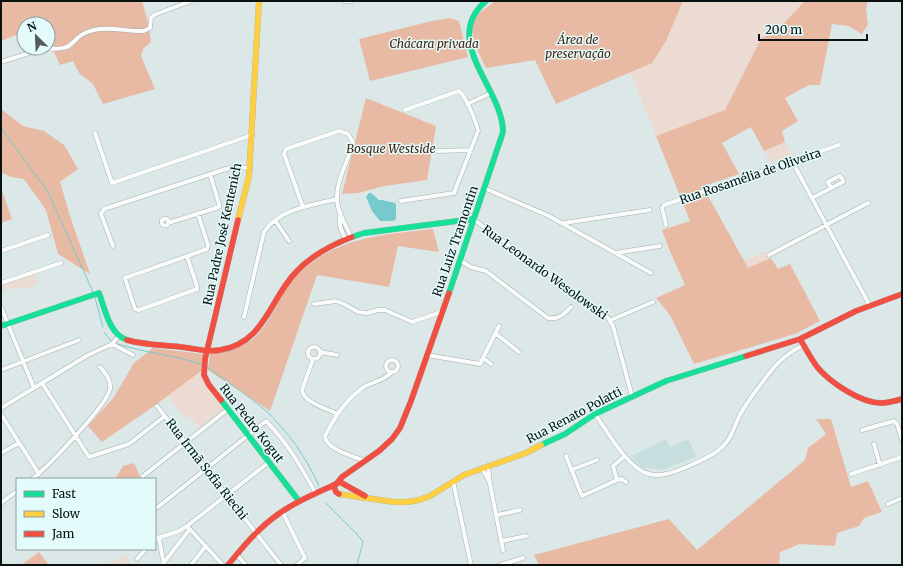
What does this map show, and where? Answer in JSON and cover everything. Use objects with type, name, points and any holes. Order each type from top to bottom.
[{"type":"main road","name":"Rua Padre José Kentenich","points":[[207,351],[250,168],[259,1]]},
{"type":"main road","name":"Rua Luiz Tramontin","points":[[228,565],[256,533],[282,511],[299,501],[336,484],[349,472],[387,444],[400,427],[410,406],[501,138],[503,126],[501,117],[473,54],[468,33],[470,21],[473,15],[486,1]]},
{"type":"main road","points":[[1,326],[8,325],[100,292],[114,331],[119,336],[136,342],[186,347],[207,351],[220,350],[234,346],[252,336],[265,319],[294,273],[301,266],[320,253],[348,238],[374,232],[473,219]]},
{"type":"main road","name":"Rua Renato Polatti","points":[[338,494],[394,502],[414,502],[430,496],[453,482],[485,467],[544,444],[569,431],[595,414],[678,376],[800,339],[870,306],[902,294]]},
{"type":"main road","points":[[800,339],[823,374],[843,388],[869,401],[878,403],[888,403],[902,399]]},
{"type":"main road","name":"Rua Pedro Kogut","points":[[207,351],[204,372],[205,378],[227,410],[299,501]]},
{"type":"main road","points":[[344,484],[340,482],[336,484],[334,489],[338,494],[342,494],[345,491],[344,484],[349,472]]},
{"type":"main road","name":"Rua Renato Polatti","points":[[344,484],[368,498]]},
{"type":"main road","name":"Rua Luiz Tramontin","points":[[317,493],[338,494]]},
{"type":"street","points":[[56,50],[67,48],[74,43],[80,35],[98,29],[144,32],[150,28],[151,18],[154,15],[191,1]]},
{"type":"street","points":[[345,1],[351,1]]},
{"type":"street","points":[[1,62],[20,56]]},
{"type":"street","points":[[401,201],[454,193],[478,128],[462,93],[457,91],[405,110]]},
{"type":"street","points":[[467,104],[491,93]]},
{"type":"street","points":[[303,207],[284,154],[286,149],[339,131],[348,134],[353,142],[341,176],[337,199],[348,238]]},
{"type":"street","points":[[95,132],[112,183],[252,135]]},
{"type":"street","name":"Rua Rosamélia de Oliveira","points":[[666,225],[662,206],[839,145]]},
{"type":"street","points":[[438,151],[471,150]]},
{"type":"street","points":[[792,161],[870,306]]},
{"type":"street","points":[[113,246],[101,214],[102,210],[230,168],[250,168]]},
{"type":"street","points":[[168,224],[217,208],[220,205],[210,174]]},
{"type":"street","points":[[484,188],[531,207],[563,223],[651,273]]},
{"type":"street","points":[[812,198],[831,188]]},
{"type":"street","points":[[244,317],[264,232],[268,226],[275,220],[303,207],[337,199]]},
{"type":"street","points":[[769,255],[868,203]]},
{"type":"street","points":[[563,223],[650,210]]},
{"type":"street","points":[[187,256],[197,289],[139,310],[135,309],[125,278],[187,256],[206,250],[208,247],[198,214]]},
{"type":"street","name":"Rua Leonardo Wesolowski","points":[[473,219],[611,320],[632,396]]},
{"type":"street","points":[[275,220],[289,241]]},
{"type":"street","points":[[1,251],[48,235]]},
{"type":"street","points":[[614,253],[660,246]]},
{"type":"street","points":[[459,260],[471,267],[484,269],[548,318],[554,319],[561,317],[571,307]]},
{"type":"street","points":[[1,283],[61,262]]},
{"type":"street","points":[[314,304],[336,302],[344,304],[358,312],[385,310],[412,322],[442,312]]},
{"type":"street","points":[[611,320],[652,302]]},
{"type":"street","points":[[1,307],[34,388]]},
{"type":"street","points":[[427,354],[480,364],[498,326]]},
{"type":"street","points":[[495,333],[519,352]]},
{"type":"street","points":[[1,408],[88,355],[112,344],[119,336]]},
{"type":"street","points":[[1,370],[79,340]]},
{"type":"street","points":[[788,343],[791,351]]},
{"type":"street","points":[[112,344],[133,355]]},
{"type":"street","points":[[595,414],[625,456],[638,469],[649,474],[660,475],[679,470],[716,452],[726,442],[741,412],[771,370],[791,351],[804,345]]},
{"type":"street","points":[[312,359],[308,353],[311,348],[317,348],[320,352],[326,354],[338,355]]},
{"type":"street","points":[[312,359],[318,357],[320,352]]},
{"type":"street","points":[[483,358],[491,364]]},
{"type":"street","points":[[312,359],[303,387],[303,395],[307,400],[338,414]]},
{"type":"street","points":[[33,478],[39,474],[96,412],[109,391],[109,380],[100,367]]},
{"type":"street","points":[[365,461],[341,452],[326,441],[327,434],[338,414],[359,391],[369,385],[385,379],[392,372]]},
{"type":"street","points":[[42,383],[89,457],[130,444],[165,416]]},
{"type":"street","name":"Rua Irmã Sofia Riechi","points":[[157,406],[281,565]]},
{"type":"street","points":[[143,476],[227,410]]},
{"type":"street","points":[[1,414],[39,474]]},
{"type":"street","points":[[158,507],[266,421],[290,449],[317,493]]},
{"type":"street","points":[[862,430],[894,421],[896,422],[902,440]]},
{"type":"street","points":[[1,453],[19,443]]},
{"type":"street","points":[[874,444],[880,465]]},
{"type":"street","points":[[566,456],[582,496],[617,480],[622,479],[626,482]]},
{"type":"street","points":[[617,480],[613,466],[625,456]]},
{"type":"street","points":[[851,474],[902,457]]},
{"type":"street","points":[[571,470],[597,460]]},
{"type":"street","points":[[163,565],[188,528],[268,462]]},
{"type":"street","points":[[485,467],[504,550]]},
{"type":"street","points":[[453,482],[471,565]]},
{"type":"street","points":[[1,503],[16,492]]},
{"type":"street","points":[[888,504],[902,498]]},
{"type":"street","points":[[497,515],[520,510]]},
{"type":"street","points":[[282,511],[305,558],[297,565]]},
{"type":"street","points":[[163,565],[157,538],[188,528]]},
{"type":"street","points":[[188,528],[223,565]]},
{"type":"street","points":[[502,541],[526,536]]},
{"type":"street","points":[[191,565],[206,546]]},
{"type":"street","points":[[137,559],[145,550]]},
{"type":"street","points":[[237,555],[246,565]]},
{"type":"street","points":[[500,565],[524,558]]},
{"type":"shaded area","points":[[683,1],[805,1],[784,23],[761,39],[725,110],[656,136],[630,72],[652,63],[666,41]]},
{"type":"shaded area","points":[[785,142],[793,155],[771,163],[764,151]]},
{"type":"shaded area","points":[[765,251],[769,259],[748,268],[744,261]]},
{"type":"shaded area","points":[[34,274],[37,284],[23,289],[12,288],[1,291],[1,285]]},
{"type":"shaded area","points":[[201,371],[204,383],[224,409],[199,428],[190,416],[186,419],[167,396]]},
{"type":"shaded area","points":[[666,439],[670,447],[689,440],[696,457],[662,470],[641,467],[631,456]]},
{"type":"shaded area","points":[[125,555],[131,565],[107,565]]},
{"type":"green space","points":[[1,1],[142,1],[148,22],[151,42],[143,49],[141,56],[155,89],[103,104],[93,84],[79,73],[73,61],[60,65],[56,56],[56,16],[16,16],[16,35],[1,41]]},
{"type":"green space","name":"Área de preservação","points":[[495,1],[683,1],[666,41],[652,63],[556,104],[535,60],[486,68],[474,42],[473,28],[474,21],[478,15]]},
{"type":"green space","points":[[805,1],[868,1],[866,9],[868,24],[862,34],[848,26],[832,24],[820,85],[809,85],[785,98],[798,121],[782,131],[785,142],[764,151],[751,127],[722,143],[739,174],[704,186],[748,268],[771,258],[778,269],[790,264],[820,321],[795,334],[694,364],[670,315],[656,298],[685,285],[662,230],[690,221],[656,136],[725,110],[761,39],[784,23]]},
{"type":"green space","name":"Chácara privada","points":[[450,18],[459,21],[468,57],[370,81],[359,39]]},
{"type":"green space","name":"Bosque Westside","points":[[366,98],[436,126],[427,180],[385,186],[358,193],[342,194]]},
{"type":"green space","points":[[1,109],[23,126],[44,131],[64,145],[78,169],[60,182],[90,274],[58,254],[46,210],[24,179],[11,177],[1,172]]},
{"type":"green space","points":[[1,188],[12,219],[1,223]]},
{"type":"green space","points":[[433,229],[439,252],[398,246],[389,287],[317,275],[270,411],[208,370],[210,354],[244,344],[255,337],[262,330],[284,292],[296,276],[311,263],[327,253],[360,240],[395,233]]},
{"type":"green space","points":[[153,348],[203,354],[201,371],[102,442],[88,426],[114,397],[134,363]]},
{"type":"green space","points":[[816,419],[831,419],[851,487],[868,481],[882,512],[864,518],[859,526],[837,533],[835,546],[800,544],[780,552],[779,565],[539,565],[534,555],[669,519],[697,550],[805,460],[808,448],[826,434]]},
{"type":"green space","points":[[134,463],[141,478],[116,478],[123,466]]},
{"type":"green space","points":[[39,552],[49,565],[21,565]]},
{"type":"water","points":[[369,193],[379,200],[395,203],[396,219],[393,221],[380,221],[372,211],[366,197]]},
{"type":"waterway","points":[[1,128],[48,192],[93,292]]},
{"type":"waterway","points":[[95,298],[103,327]]},
{"type":"waterway","points":[[104,332],[111,341]]},
{"type":"waterway","points":[[118,344],[201,364]]},
{"type":"waterway","points":[[207,367],[250,398],[273,417],[296,445],[319,486]]},
{"type":"waterway","points":[[326,503],[363,542],[357,565]]},
{"type":"traffic: fast","points":[[449,293],[503,132],[500,115],[494,99],[477,65],[471,48],[469,32],[474,16],[486,1]]},
{"type":"traffic: fast","points":[[352,237],[364,233],[473,219]]},
{"type":"traffic: fast","points":[[1,326],[99,293],[108,320],[112,327],[121,337],[127,340]]},
{"type":"traffic: fast","points":[[541,445],[565,434],[595,414],[666,381],[746,356]]},
{"type":"traffic: fast","points":[[221,400],[299,501]]},
{"type":"traffic: slow","points":[[238,220],[249,176],[259,1]]},
{"type":"traffic: slow","points":[[339,494],[394,502],[419,500],[430,496],[464,475],[526,453],[541,445]]},
{"type":"traffic: jam","points":[[221,400],[209,385],[204,375],[205,359],[238,220]]},
{"type":"traffic: jam","points":[[127,340],[147,344],[210,351],[235,346],[247,339],[257,330],[287,283],[302,266],[322,252],[352,237]]},
{"type":"traffic: jam","points":[[337,483],[342,477],[379,451],[392,439],[400,428],[449,293]]},
{"type":"traffic: jam","points":[[746,356],[800,339],[856,311],[902,294]]},
{"type":"traffic: jam","points":[[800,339],[818,368],[838,386],[856,396],[873,402],[886,403],[902,399]]},
{"type":"traffic: jam","points":[[339,494],[336,492],[334,487],[340,482],[365,496]]},
{"type":"traffic: jam","points":[[228,565],[255,534],[273,518],[296,503],[336,484]]}]
